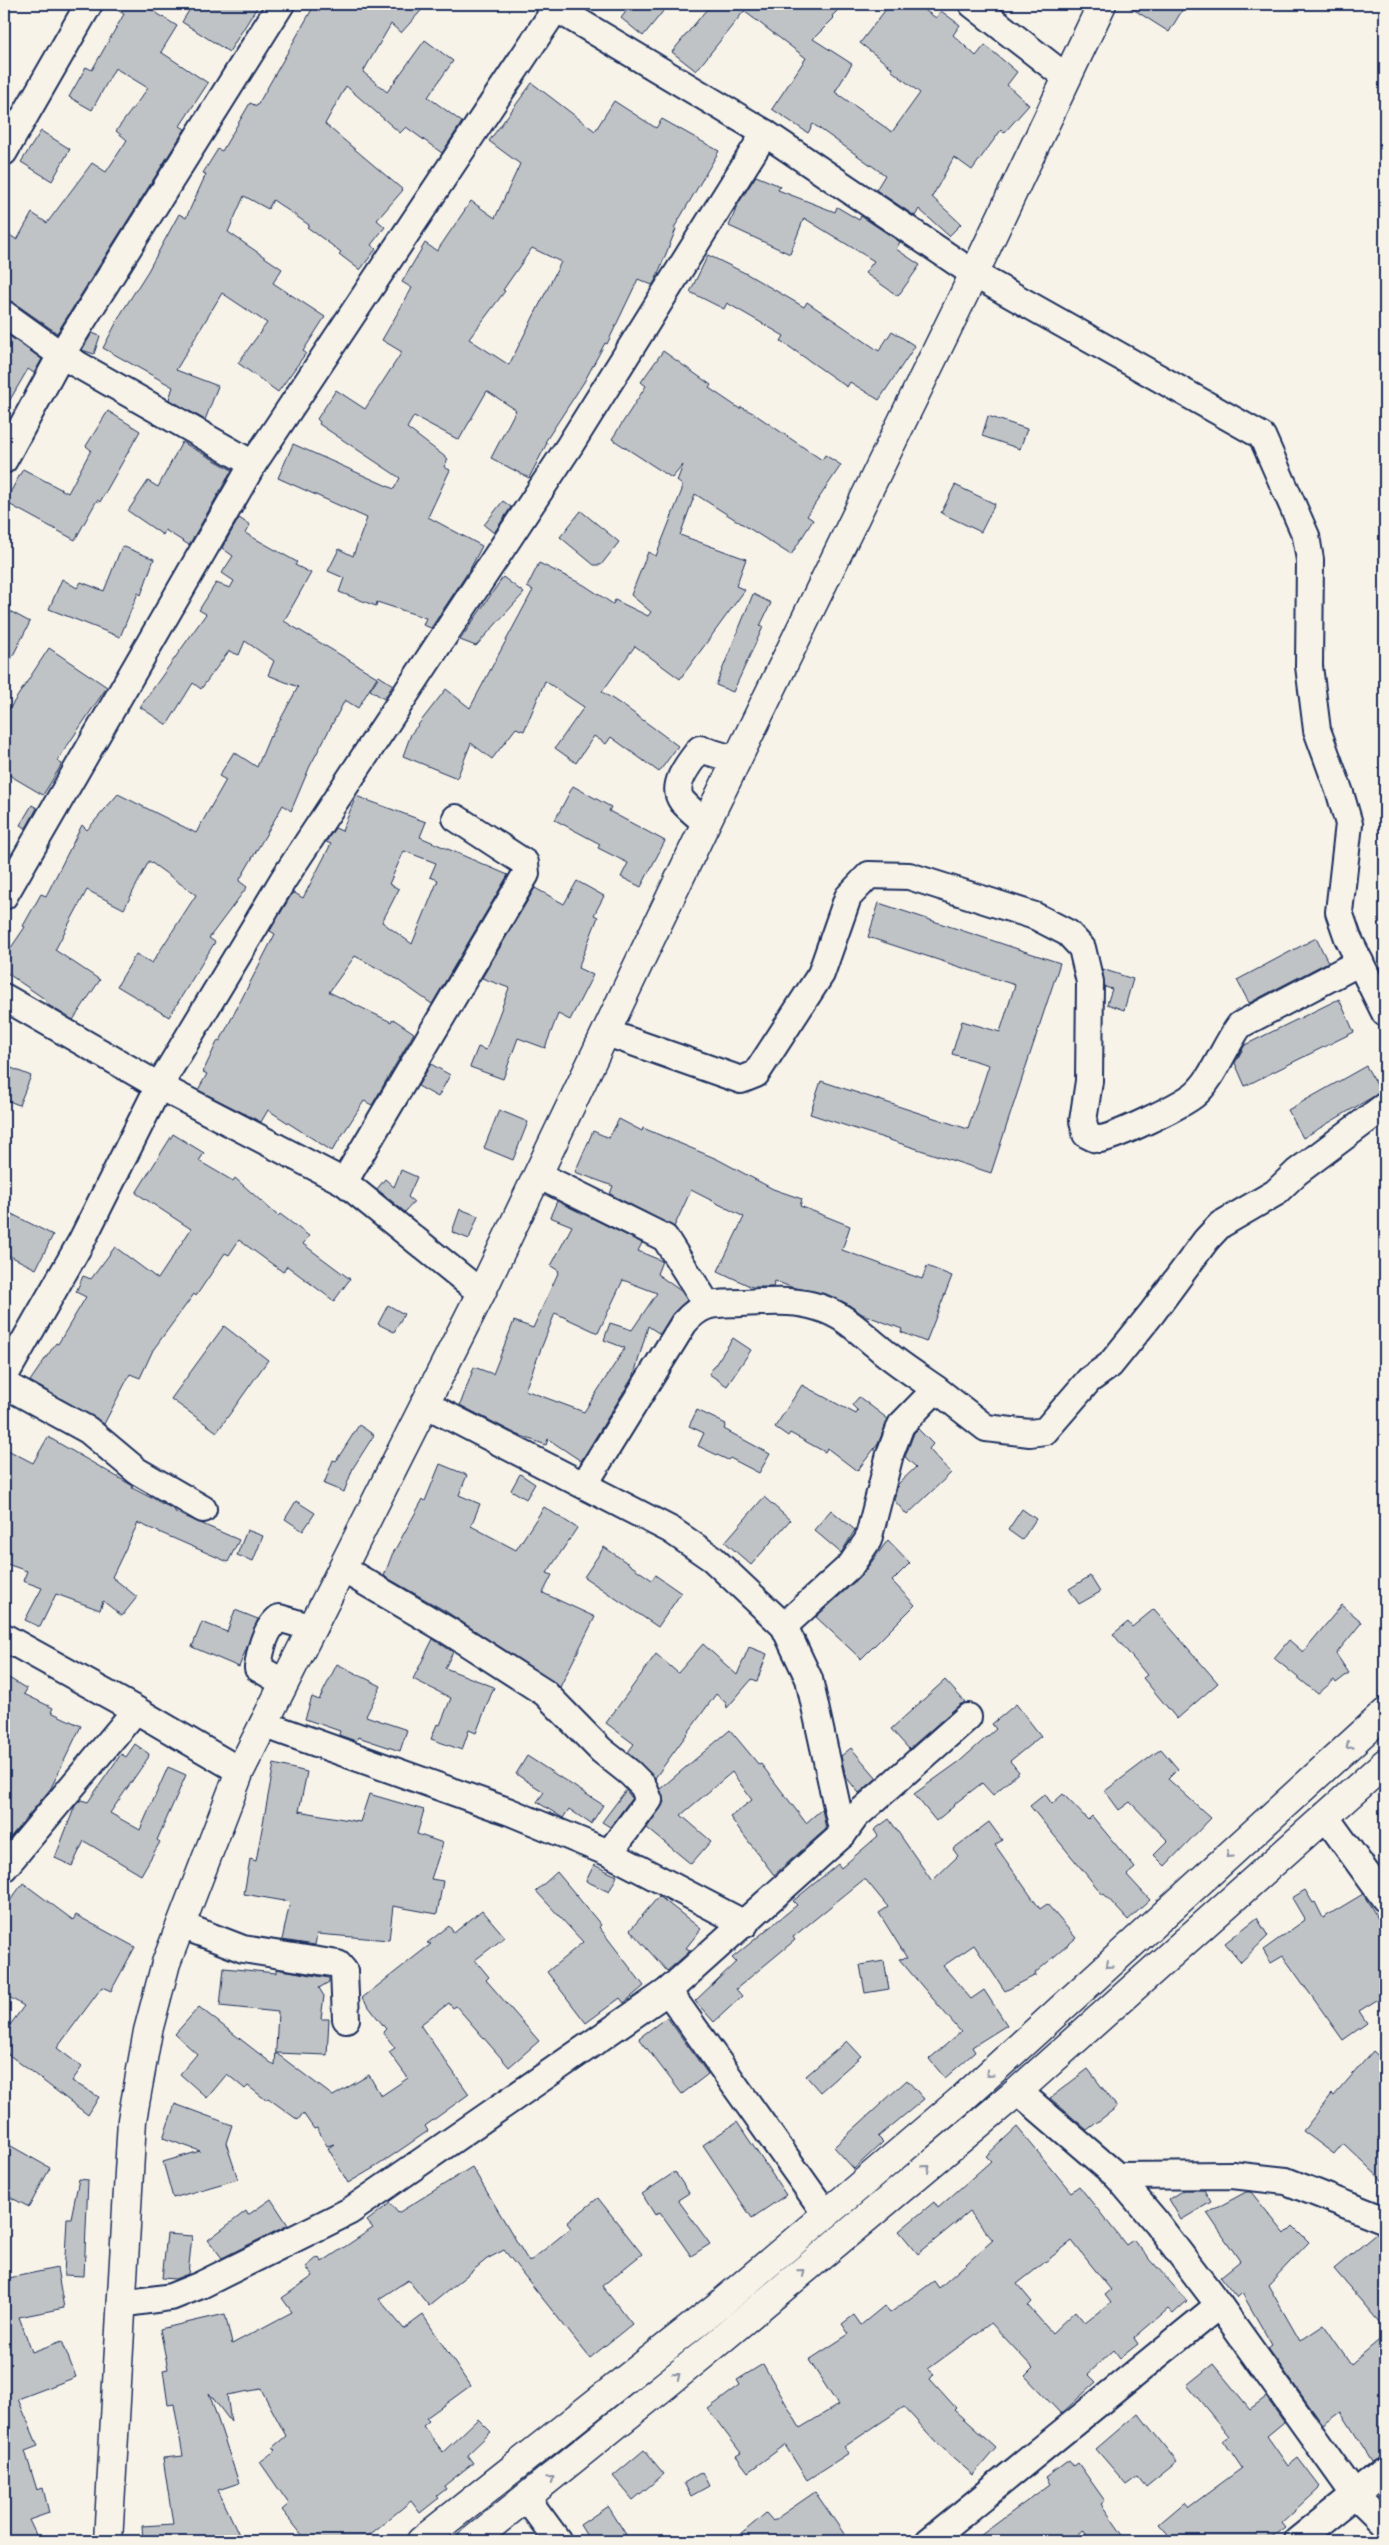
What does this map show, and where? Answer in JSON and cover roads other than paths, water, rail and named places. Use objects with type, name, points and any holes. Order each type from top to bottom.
[{"type":"main road","points":[[108,2541],[132,2120],[148,2031],[166,1963],[240,1771],[481,1293],[736,760],[974,274],[1102,4]]},
{"type":"main road","points":[[421,2541],[718,2306],[963,2098],[1385,1713]]},
{"type":"main road","points":[[472,2541],[527,2499],[704,2354],[1018,2091],[1385,1763]]},
{"type":"main road","points":[[963,2098],[988,2116]]},
{"type":"street","points":[[4,152],[89,4]]},
{"type":"street","points":[[4,460],[61,355],[281,4]]},
{"type":"street","points":[[972,4],[1067,78]]},
{"type":"street","points":[[4,896],[253,464],[552,6],[766,133],[974,274],[1262,436],[1306,536],[1310,560],[1309,666],[1317,730],[1349,824],[1339,912],[1348,938],[1385,1012]]},
{"type":"street","points":[[4,1376],[80,1242],[159,1086],[283,880],[570,446],[766,133]]},
{"type":"street","points":[[4,314],[61,355],[253,464]]},
{"type":"street","points":[[706,823],[682,800],[678,788],[688,765],[700,749],[736,760]]},
{"type":"street","points":[[344,1182],[526,874],[526,863],[456,818]]},
{"type":"street","points":[[607,1033],[741,1080],[756,1074],[821,974],[848,897],[869,875],[909,876],[1035,916],[1068,933],[1082,948],[1090,982],[1089,1081],[1083,1121],[1086,1134],[1097,1140],[1116,1136],[1194,1095],[1213,1072],[1227,1042],[1240,1025],[1360,962]]},
{"type":"street","points":[[4,997],[159,1086],[344,1182],[481,1293]]},
{"type":"street","points":[[584,1485],[684,1323],[694,1312],[707,1304],[781,1302],[810,1305],[830,1311],[849,1321],[877,1346],[986,1428],[1030,1433],[1045,1431],[1089,1380],[1110,1365],[1152,1314],[1206,1240],[1220,1225],[1275,1193],[1297,1172],[1385,1106]]},
{"type":"street","points":[[538,1175],[665,1238],[707,1304]]},
{"type":"street","points":[[4,1384],[88,1430],[137,1471],[203,1509]]},
{"type":"street","points":[[784,1626],[851,1565],[868,1540],[890,1454],[901,1425],[936,1389]]},
{"type":"street","points":[[425,1404],[671,1530],[699,1549],[748,1590],[784,1626],[809,1679],[837,1798],[850,1825]]},
{"type":"street","points":[[343,1569],[446,1630],[545,1693],[600,1750],[643,1786],[649,1800],[609,1853]]},
{"type":"street","points":[[284,1683],[258,1668],[259,1653],[272,1624],[279,1618],[313,1628]]},
{"type":"street","points":[[4,1636],[240,1771]]},
{"type":"street","points":[[4,1868],[136,1710]]},
{"type":"street","points":[[121,2304],[171,2296],[201,2286],[350,2211],[668,1992],[745,1924],[968,1718]]},
{"type":"street","points":[[263,1724],[510,1812],[609,1853],[745,1924]]},
{"type":"street","points":[[1325,1816],[1385,1899]]},
{"type":"street","points":[[181,1925],[243,1949],[338,1964],[344,1971],[346,2019]]},
{"type":"street","points":[[668,1992],[826,2214]]},
{"type":"street","points":[[1018,2091],[1117,2176],[1156,2222],[1219,2305],[1354,2494],[1385,2524]]},
{"type":"street","points":[[1117,2176],[1232,2175],[1286,2181],[1383,2214]]},
{"type":"street","points":[[929,2541],[1219,2305]]},
{"type":"street","points":[[1297,2541],[1385,2470]]},
{"type":"street","points":[[527,2499],[558,2541]]}]
